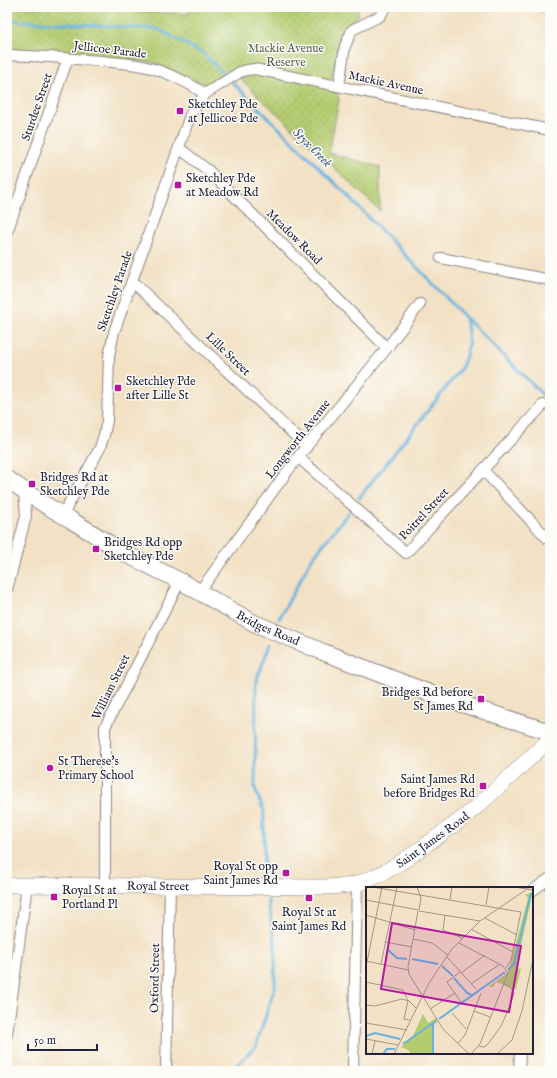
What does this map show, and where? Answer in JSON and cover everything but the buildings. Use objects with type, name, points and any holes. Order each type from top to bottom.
[{"type":"main road","name":"Bridges Road","points":[[7,479],[43,504],[126,554],[180,581],[254,623],[323,652],[437,696],[550,732]]},
{"type":"main road","name":"Saint James Road","points":[[357,884],[392,868],[458,822],[550,739]]},
{"type":"main road","name":"Royal Street","points":[[7,885],[332,887],[357,884]]},
{"type":"street","points":[[339,86],[345,46],[352,30],[380,16],[386,7]]},
{"type":"street","points":[[544,7],[550,8]]},
{"type":"street","name":"Jellicoe Parade","points":[[7,55],[68,58],[136,64],[161,72],[195,87],[205,94]]},
{"type":"street","name":"Sturdee Street","points":[[7,232],[68,58]]},
{"type":"street","name":"Mackie Avenue","points":[[219,84],[240,72],[254,69],[550,130]]},
{"type":"street","name":"Sketchley Parade","points":[[63,515],[100,448],[107,421],[108,370],[114,332],[190,115],[205,94],[219,84]]},
{"type":"street","name":"Meadow Road","points":[[179,148],[209,171],[388,348]]},
{"type":"street","points":[[441,258],[550,280]]},
{"type":"street","name":"Lille Street","points":[[132,281],[307,447]]},
{"type":"street","name":"Longworth Avenue","points":[[199,592],[298,457],[388,348],[420,304]]},
{"type":"street","name":"Poitrel Street","points":[[298,457],[406,553],[543,405]]},
{"type":"street","points":[[483,470],[550,542]]},
{"type":"street","points":[[7,590],[26,516],[24,492]]},
{"type":"street","points":[[26,516],[43,504]]},
{"type":"street","name":"William Street","points":[[105,885],[105,727],[180,581]]},
{"type":"street","points":[[533,890],[550,878]]},
{"type":"street","points":[[353,1071],[357,884]]},
{"type":"street","points":[[7,1034],[27,885]]},
{"type":"street","name":"Oxford Street","points":[[166,1071],[170,886]]},
{"type":"street","points":[[519,1071],[520,1054]]},
{"type":"green space","name":"Mackie Avenue Reserve","points":[[7,7],[65,7],[189,14],[190,7],[358,7],[358,16],[342,27],[332,76],[339,100],[329,153],[380,167],[380,211],[231,70],[204,84],[152,62],[7,52]]},
{"type":"waterway","name":"Styx Creek","points":[[7,20],[158,29],[204,54],[227,77]]},
{"type":"waterway","name":"Styx Creek","points":[[231,81],[348,196],[550,402]]},
{"type":"waterway","points":[[359,498],[460,370],[468,345],[468,332],[465,319]]},
{"type":"waterway","points":[[279,619],[311,560],[348,513]]},
{"type":"waterway","points":[[264,873],[264,811],[255,789],[256,682],[270,644]]},
{"type":"waterway","points":[[231,1071],[256,1046],[275,987],[275,943],[268,900]]},
{"type":"place","name":"Sketchley Pde at Jellicoe Pde","points":[[180,111]]},
{"type":"place","name":"Sketchley Pde at Meadow Rd","points":[[178,185]]},
{"type":"place","name":"Sketchley Pde after Lille St","points":[[118,388]]},
{"type":"place","name":"Bridges Rd at Sketchley Pde","points":[[32,484]]},
{"type":"place","name":"Bridges Rd opp Sketchley Pde","points":[[96,549]]},
{"type":"place","name":"Bridges Rd before St James Rd","points":[[481,699]]},
{"type":"place","name":"St Therese's Primary School","points":[[50,768]]},
{"type":"place","name":"Saint James Rd before Bridges Rd","points":[[483,786]]},
{"type":"place","name":"Royal St opp Saint James Rd","points":[[286,873]]},
{"type":"place","name":"Royal St at Portland Pl","points":[[54,897]]},
{"type":"place","name":"Royal St at Saint James Rd","points":[[309,898]]}]
